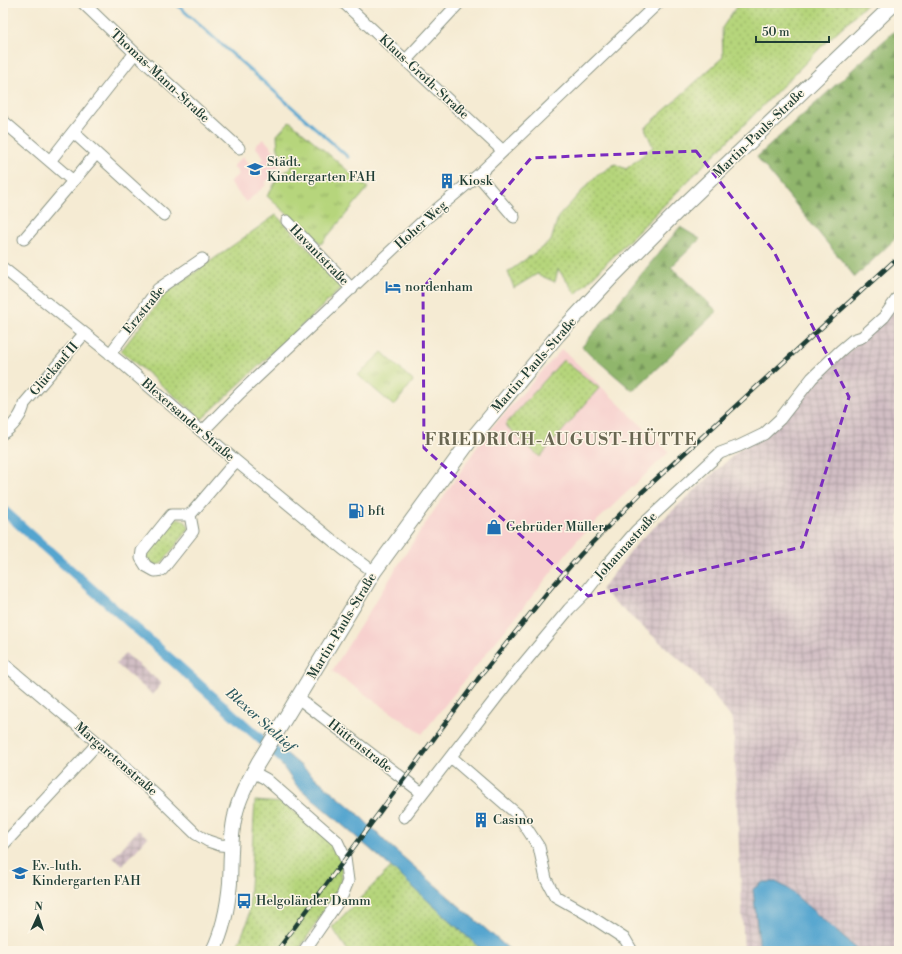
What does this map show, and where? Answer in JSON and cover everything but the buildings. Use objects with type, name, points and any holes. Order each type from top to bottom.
[{"type":"street","name":"Thomas-Mann-Straße","points":[[82,3],[239,148]]},
{"type":"street","name":"Klaus-Groth-Straße","points":[[344,3],[503,150]]},
{"type":"street","points":[[406,60],[459,3]]},
{"type":"street","name":"Hoher Weg","points":[[202,432],[240,393],[424,220],[478,175],[658,3]]},
{"type":"street","name":"Martin-Pauls-Straße","points":[[213,951],[220,931],[228,898],[234,817],[242,795],[256,767],[374,572],[469,442],[558,335],[613,276],[681,208],[895,3]]},
{"type":"street","points":[[50,161],[135,53]]},
{"type":"street","points":[[3,121],[73,181]]},
{"type":"street","points":[[73,132],[164,215]]},
{"type":"street","points":[[24,239],[96,154]]},
{"type":"street","points":[[478,175],[514,217]]},
{"type":"street","name":"Havantstraße","points":[[287,221],[352,289]]},
{"type":"street","name":"Erzstraße","points":[[110,354],[158,288],[202,259]]},
{"type":"street","name":"Blexersander Straße","points":[[3,268],[110,354],[343,549],[374,572]]},
{"type":"street","name":"Johannastraße","points":[[404,817],[510,680],[636,531],[720,453],[764,434],[780,419],[812,378],[840,351],[853,340],[862,337],[884,317],[899,296]]},
{"type":"street","name":"Glückauf II","points":[[3,433],[8,430],[23,409],[24,404],[84,334]]},
{"type":"street","name":"Glückauf II","points":[[3,424],[17,405],[24,404]]},
{"type":"street","points":[[190,514],[193,531],[162,570],[155,571],[146,566],[141,558],[142,551],[171,515],[190,514],[236,461]]},
{"type":"street","name":"Margaretenstraße","points":[[3,663],[98,743],[158,797],[196,834],[208,841],[220,845],[231,846]]},
{"type":"street","name":"Hüttenstraße","points":[[298,698],[422,793]]},
{"type":"street","points":[[3,845],[98,743]]},
{"type":"street","points":[[451,757],[518,815],[539,847],[546,879],[555,896],[587,914],[625,939],[632,951]]},
{"type":"street","points":[[256,767],[271,784],[337,841],[346,858],[348,881],[342,896],[304,951]]},
{"type":"highlighted area","points":[[696,151],[773,250],[849,397],[802,547],[588,596],[424,448],[423,288],[531,158]]},
{"type":"shaded area","name":"Städt. Kindergarten FAH","points":[[264,139],[284,162],[274,171],[276,173],[265,183],[266,185],[246,202],[229,182],[239,174],[233,166],[243,157],[252,168],[264,158],[255,146]]},
{"type":"shaded area","points":[[899,305],[899,951],[744,951],[733,720],[696,674],[601,590],[639,541]]},
{"type":"shaded area","points":[[562,349],[669,452],[577,540],[422,734],[332,671],[411,545],[485,435]]},
{"type":"shaded area","points":[[125,653],[161,683],[153,695],[116,664]]},
{"type":"shaded area","points":[[138,830],[148,837],[123,865],[113,858]]},
{"type":"green space","points":[[744,3],[868,3],[826,42],[576,294],[558,269],[555,282],[537,274],[514,288],[508,272],[551,241],[558,217],[595,177],[615,164],[626,169],[653,147],[645,128],[723,57],[722,28],[736,7]]},
{"type":"green space","points":[[899,27],[899,235],[855,277],[757,157]]},
{"type":"green space","points":[[290,121],[368,188],[321,244],[267,196],[280,175],[290,169],[295,161],[282,157],[278,149],[277,135]]},
{"type":"green space","points":[[276,215],[344,286],[202,419],[121,351],[167,292]]},
{"type":"green space","points":[[680,227],[700,239],[671,267],[717,311],[633,391],[582,347]]},
{"type":"green space","points":[[382,352],[413,381],[394,406],[358,375]]},
{"type":"green space","points":[[563,360],[599,388],[540,457],[505,425]]},
{"type":"green space","points":[[176,518],[184,521],[189,529],[161,564],[153,565],[146,558],[147,553]]},
{"type":"green space","points":[[255,801],[282,803],[317,827],[341,849],[342,884],[298,951],[235,951],[248,921]]},
{"type":"green space","points":[[391,867],[483,951],[348,951],[332,927]]},
{"type":"water","points":[[287,754],[357,813],[388,844],[511,951],[483,951],[391,867],[296,785],[281,764]]},
{"type":"water","points":[[763,882],[776,882],[787,888],[859,951],[760,951],[753,889]]},
{"type":"waterway","points":[[175,3],[348,157]]},
{"type":"waterway","name":"Blexer Sieltief","points":[[3,510],[293,768]]},
{"type":"railway","points":[[277,951],[478,679],[550,589],[581,554],[641,493],[893,262]]},
{"type":"place","name":"Städt. Kindergarten FAH","points":[[255,169]]},
{"type":"place","name":"Kiosk","points":[[447,181]]},
{"type":"place","name":"nordenham","points":[[393,287]]},
{"type":"place","name":"bft","points":[[356,511]]},
{"type":"place","name":"Gebrüder Müller","points":[[494,527]]},
{"type":"place","name":"Casino","points":[[481,820]]},
{"type":"place","name":"Ev.-luth. Kindergarten FAH","points":[[20,873]]},
{"type":"place","name":"Helgoländer Damm","points":[[244,901]]},
{"type":"district","name":"FRIEDRICH-AUGUST-HÜTTE","points":[[561,440]]}]
